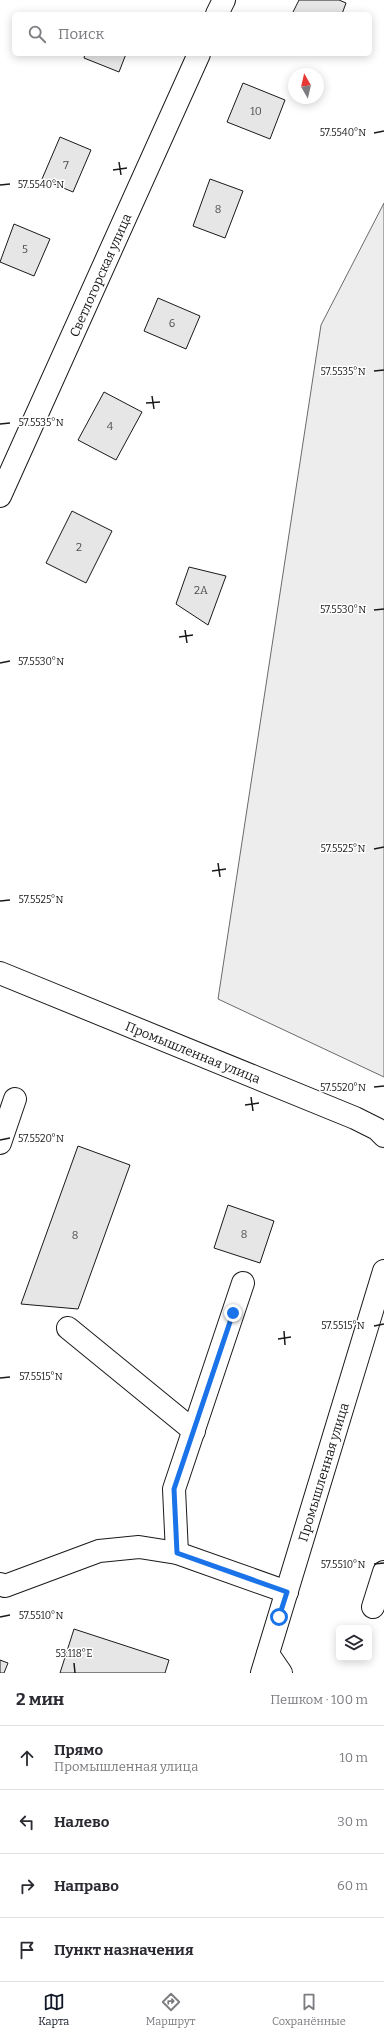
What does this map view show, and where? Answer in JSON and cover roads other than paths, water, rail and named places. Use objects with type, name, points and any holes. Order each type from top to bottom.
[{"type":"street","points":[[218,12],[224,0]]},
{"type":"street","name":"Светлогорская улица","points":[[0,496],[198,56]]},
{"type":"street","name":"Промышленная улица","points":[[0,973],[355,1118],[377,1129],[384,1136]]},
{"type":"street","points":[[0,1143],[15,1100]]},
{"type":"street","name":"Промышленная улица","points":[[265,1663],[384,1271]]},
{"type":"street","points":[[177,1553],[174,1489],[243,1284]]},
{"type":"street","points":[[68,1328],[194,1431]]},
{"type":"street","points":[[0,1584],[5,1586],[99,1551],[139,1547],[177,1553],[287,1592]]},
{"type":"street","points":[[373,1607],[384,1572]]},
{"type":"street","points":[[265,1663],[281,1673]]}]
